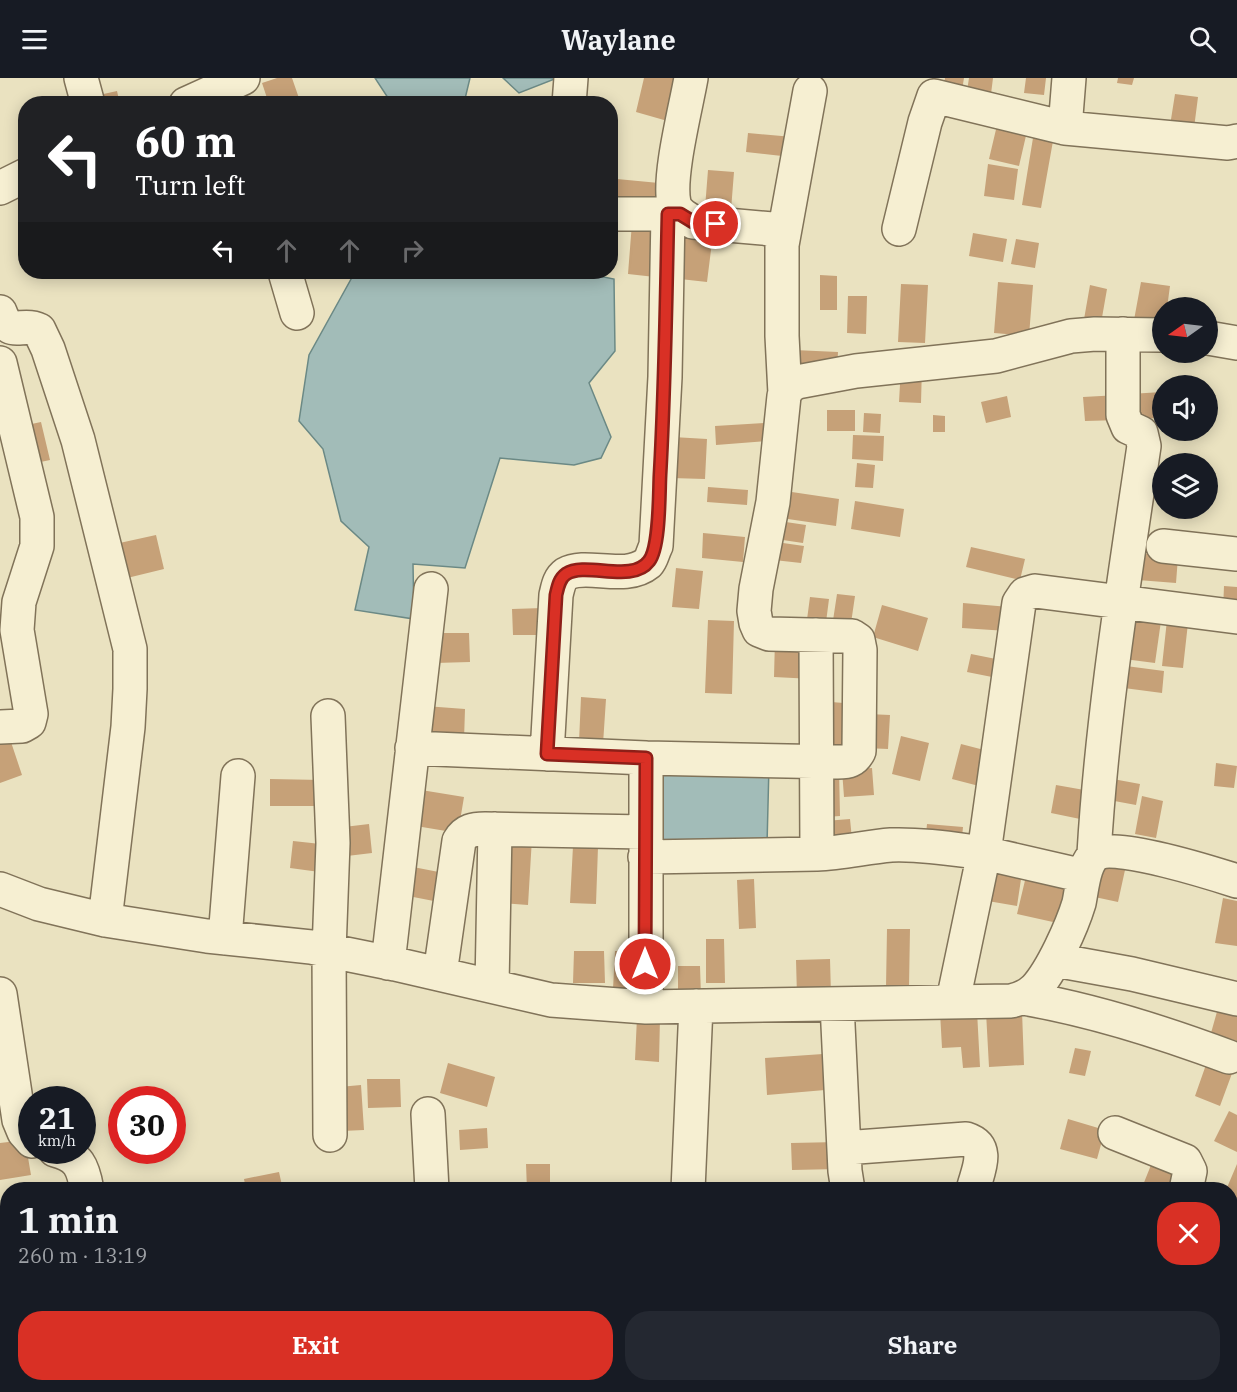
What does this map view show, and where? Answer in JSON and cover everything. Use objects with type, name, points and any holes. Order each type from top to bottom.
[{"type":"street","points":[[81,78],[86,96]]},
{"type":"street","points":[[570,96],[571,78]]},
{"type":"street","points":[[547,754],[556,595],[559,582],[566,574],[579,571],[616,572],[637,569],[649,562],[656,546],[674,214],[673,189],[691,78]]},
{"type":"street","points":[[1065,128],[1069,78]]},
{"type":"street","points":[[899,229],[922,132],[936,87],[1065,128],[1228,143],[1237,141]]},
{"type":"street","points":[[412,748],[646,758],[818,762],[849,762],[856,757],[859,751],[860,650],[858,640],[852,636],[769,634],[759,630],[754,611],[756,589],[773,502],[785,393],[781,266],[784,230],[810,91]]},
{"type":"street","points":[[0,188],[18,179]]},
{"type":"street","points":[[618,214],[674,214],[693,222],[784,230]]},
{"type":"street","points":[[287,279],[297,313]]},
{"type":"street","points":[[1,317],[5,325],[11,328],[28,327],[39,330],[48,349],[78,440],[130,649],[128,727],[105,920]]},
{"type":"street","points":[[0,890],[39,904],[105,920],[329,951],[552,1000],[646,1007],[1011,1001],[1023,998],[1036,989],[1055,960],[1078,904],[1089,865],[1120,602],[1144,446],[1141,433],[1128,427],[1123,416],[1123,334]]},
{"type":"street","points":[[785,393],[788,387],[797,382],[856,371],[996,356],[1071,336],[1152,335]]},
{"type":"street","points":[[1218,340],[1237,343]]},
{"type":"street","points":[[0,363],[30,485],[37,527],[37,546],[19,602],[17,630],[31,714],[29,722],[22,726],[0,727]]},
{"type":"street","points":[[1163,546],[1237,554]]},
{"type":"street","points":[[388,963],[432,589]]},
{"type":"street","points":[[953,1001],[984,853],[1019,603],[1024,594],[1035,591],[1237,618]]},
{"type":"street","points":[[816,635],[817,854]]},
{"type":"street","points":[[328,716],[333,843],[329,951],[330,1135]]},
{"type":"street","points":[[646,758],[646,1007]]},
{"type":"street","points":[[225,938],[238,776]]},
{"type":"street","points":[[440,974],[459,841],[462,834],[470,830],[495,829],[645,845],[817,854],[842,853],[888,845],[909,845],[1089,865]]},
{"type":"street","points":[[492,986],[495,829]]},
{"type":"street","points":[[1089,865],[1102,851],[1145,855],[1237,881]]},
{"type":"street","points":[[1055,960],[1143,976],[1237,999]]},
{"type":"street","points":[[0,994],[18,1113]]},
{"type":"street","points":[[1023,998],[1119,1020],[1229,1057]]},
{"type":"street","points":[[837,1004],[846,1182]]},
{"type":"street","points":[[688,1182],[696,1006]]},
{"type":"street","points":[[428,1114],[432,1182]]},
{"type":"street","points":[[1115,1132],[1185,1161],[1190,1171],[1188,1182]]},
{"type":"street","points":[[844,1148],[966,1139],[974,1141],[980,1147],[982,1156],[975,1182]]},
{"type":"street","points":[[79,1164],[85,1182]]},
{"type":"water","points":[[375,78],[470,78],[466,96],[387,96]]},
{"type":"water","points":[[503,78],[557,78],[519,93]]},
{"type":"water","points":[[351,279],[614,279],[615,351],[589,383],[611,437],[601,458],[574,465],[500,458],[465,568],[413,564],[414,619],[355,610],[369,547],[341,521],[323,449],[299,421],[309,355]]},
{"type":"water","points":[[676,762],[769,765],[767,845],[667,849],[652,833],[654,780]]},
{"type":"building","points":[[277,78],[292,78],[298,96],[266,96],[262,83]]},
{"type":"building","points":[[644,78],[682,78],[671,122],[636,112]]},
{"type":"building","points":[[945,78],[964,78],[961,96],[942,93]]},
{"type":"building","points":[[969,78],[993,78],[991,94],[967,91]]},
{"type":"building","points":[[1026,78],[1046,78],[1044,95],[1024,93]]},
{"type":"building","points":[[1118,78],[1134,78],[1132,85],[1117,83]]},
{"type":"building","points":[[117,91],[118,96],[99,96]]},
{"type":"building","points":[[1175,94],[1198,97],[1193,136],[1169,132]]},
{"type":"building","points":[[998,121],[1028,127],[1019,166],[989,159]]},
{"type":"building","points":[[748,133],[793,137],[791,157],[746,152]]},
{"type":"building","points":[[1033,138],[1053,141],[1041,208],[1022,205]]},
{"type":"building","points":[[988,164],[1018,169],[1014,200],[984,196]]},
{"type":"building","points":[[708,170],[734,172],[731,210],[705,208]]},
{"type":"building","points":[[618,179],[659,183],[657,211],[618,207]]},
{"type":"building","points":[[632,223],[659,226],[655,277],[628,274]]},
{"type":"building","points":[[677,229],[713,234],[707,282],[671,278]]},
{"type":"building","points":[[973,233],[1007,239],[1003,262],[969,256]]},
{"type":"building","points":[[1016,239],[1039,243],[1035,268],[1011,264]]},
{"type":"building","points":[[820,275],[837,276],[837,310],[820,310]]},
{"type":"building","points":[[998,282],[1033,285],[1029,336],[994,333]]},
{"type":"building","points":[[1141,282],[1170,286],[1168,297],[1152,297],[1152,323],[1134,320]]},
{"type":"building","points":[[901,284],[928,285],[925,343],[898,342]]},
{"type":"building","points":[[1090,285],[1107,289],[1100,329],[1083,325]]},
{"type":"building","points":[[848,296],[867,296],[866,334],[847,333]]},
{"type":"building","points":[[794,350],[838,352],[837,372],[794,371]]},
{"type":"building","points":[[922,366],[921,403],[899,402],[901,367]]},
{"type":"building","points":[[1152,393],[1152,418],[1131,419],[1130,394]]},
{"type":"building","points":[[1119,395],[1121,420],[1085,421],[1083,397]]},
{"type":"building","points":[[1007,396],[1011,417],[986,423],[981,402]]},
{"type":"building","points":[[827,410],[855,410],[855,431],[827,431]]},
{"type":"building","points":[[864,413],[881,414],[880,433],[863,432]]},
{"type":"building","points":[[933,415],[945,416],[945,432],[933,432]]},
{"type":"building","points":[[41,422],[50,460],[31,464],[22,426]]},
{"type":"building","points":[[766,423],[767,441],[716,445],[715,426]]},
{"type":"building","points":[[853,435],[884,436],[883,461],[852,459]]},
{"type":"building","points":[[673,437],[707,439],[705,479],[671,478]]},
{"type":"building","points":[[857,463],[875,465],[873,488],[855,487]]},
{"type":"building","points":[[708,487],[748,490],[747,505],[707,502]]},
{"type":"building","points":[[785,491],[839,499],[836,526],[781,518]]},
{"type":"building","points":[[855,501],[904,509],[900,537],[851,529]]},
{"type":"building","points":[[779,521],[806,525],[803,543],[776,539]]},
{"type":"building","points":[[703,533],[745,537],[743,562],[702,558]]},
{"type":"building","points":[[156,535],[164,569],[123,579],[115,544]]},
{"type":"building","points":[[776,542],[804,546],[801,563],[774,560]]},
{"type":"building","points":[[971,547],[1025,559],[1020,580],[966,567]]},
{"type":"building","points":[[1140,553],[1178,557],[1176,583],[1138,580]]},
{"type":"building","points":[[676,568],[703,571],[699,609],[672,607]]},
{"type":"building","points":[[1224,586],[1237,587],[1237,611],[1223,610]]},
{"type":"building","points":[[837,594],[855,596],[850,630],[832,627]]},
{"type":"building","points":[[810,597],[829,599],[825,630],[806,627]]},
{"type":"building","points":[[963,603],[1009,607],[1007,631],[962,628]]},
{"type":"building","points":[[882,605],[928,618],[918,651],[873,637]]},
{"type":"building","points":[[543,608],[545,635],[513,635],[512,609]]},
{"type":"building","points":[[1130,616],[1161,621],[1155,663],[1124,659]]},
{"type":"building","points":[[708,620],[734,621],[732,694],[705,693]]},
{"type":"building","points":[[1167,620],[1188,623],[1183,668],[1162,666]]},
{"type":"building","points":[[434,633],[469,633],[470,662],[435,663]]},
{"type":"building","points":[[775,639],[815,641],[813,679],[774,677]]},
{"type":"building","points":[[971,654],[1006,661],[1002,679],[967,672]]},
{"type":"building","points":[[1126,666],[1164,671],[1162,693],[1124,688]]},
{"type":"building","points":[[581,697],[606,699],[603,744],[579,742]]},
{"type":"building","points":[[831,702],[857,704],[854,753],[828,751]]},
{"type":"building","points":[[425,706],[465,709],[464,740],[423,737]]},
{"type":"building","points":[[868,714],[890,715],[888,749],[865,748]]},
{"type":"building","points":[[8,733],[22,775],[0,783],[0,736]]},
{"type":"building","points":[[901,736],[929,743],[920,781],[892,774]]},
{"type":"building","points":[[961,744],[988,751],[979,786],[952,779]]},
{"type":"building","points":[[1216,763],[1237,766],[1234,788],[1214,786]]},
{"type":"building","points":[[872,768],[874,795],[844,797],[842,770]]},
{"type":"building","points":[[824,769],[839,769],[840,816],[826,817]]},
{"type":"building","points":[[270,779],[322,780],[322,806],[270,806]]},
{"type":"building","points":[[1113,779],[1140,784],[1136,805],[1109,800]]},
{"type":"building","points":[[1056,785],[1090,791],[1085,820],[1051,813]]},
{"type":"building","points":[[415,789],[464,797],[458,833],[410,825]]},
{"type":"building","points":[[1142,796],[1163,801],[1156,838],[1135,834]]},
{"type":"building","points":[[850,819],[853,849],[828,851],[825,821]]},
{"type":"building","points":[[369,824],[372,853],[347,856],[344,827]]},
{"type":"building","points":[[927,824],[963,827],[961,848],[925,844]]},
{"type":"building","points":[[504,837],[532,838],[528,905],[500,903]]},
{"type":"building","points":[[293,841],[330,845],[327,873],[290,868]]},
{"type":"building","points":[[573,846],[598,847],[596,904],[570,903]]},
{"type":"building","points":[[989,861],[1023,866],[1017,906],[982,900]]},
{"type":"building","points":[[1098,864],[1125,870],[1118,902],[1090,896]]},
{"type":"building","points":[[408,866],[449,874],[444,903],[403,895]]},
{"type":"building","points":[[1027,872],[1071,883],[1062,924],[1017,914]]},
{"type":"building","points":[[754,879],[756,928],[739,929],[737,880]]},
{"type":"building","points":[[1223,898],[1237,901],[1237,946],[1215,943]]},
{"type":"building","points":[[887,929],[910,929],[909,987],[886,987]]},
{"type":"building","points":[[706,939],[724,939],[725,983],[706,983]]},
{"type":"building","points":[[574,951],[604,951],[605,983],[573,983]]},
{"type":"building","points":[[615,951],[643,952],[642,990],[613,989]]},
{"type":"building","points":[[830,959],[831,995],[797,996],[796,960]]},
{"type":"building","points":[[678,966],[700,966],[701,996],[678,996]]},
{"type":"building","points":[[1220,1001],[1237,1006],[1237,1041],[1211,1033]]},
{"type":"building","points":[[977,1011],[980,1067],[963,1068],[961,1047],[942,1048],[940,1012]]},
{"type":"building","points":[[1022,1011],[1024,1065],[989,1067],[986,1012]]},
{"type":"building","points":[[637,1017],[660,1018],[659,1062],[635,1060]]},
{"type":"building","points":[[1075,1048],[1091,1051],[1085,1076],[1069,1073]]},
{"type":"building","points":[[823,1054],[825,1090],[767,1095],[765,1058]]},
{"type":"building","points":[[1208,1059],[1234,1068],[1220,1106],[1195,1096]]},
{"type":"building","points":[[448,1063],[495,1077],[487,1107],[440,1093]]},
{"type":"building","points":[[367,1079],[400,1079],[401,1107],[368,1108]]},
{"type":"building","points":[[361,1085],[364,1130],[342,1131],[339,1087]]},
{"type":"building","points":[[1229,1111],[1237,1115],[1237,1152],[1214,1141]]},
{"type":"building","points":[[1068,1119],[1105,1130],[1097,1159],[1060,1149]]},
{"type":"building","points":[[487,1128],[488,1148],[460,1150],[459,1130]]},
{"type":"building","points":[[18,1141],[18,1164],[29,1164],[31,1175],[0,1180],[0,1143]]},
{"type":"building","points":[[838,1142],[839,1169],[792,1170],[791,1143]]},
{"type":"building","points":[[526,1164],[550,1164],[550,1182],[527,1182]]},
{"type":"building","points":[[1237,1164],[1237,1182],[1229,1182]]},
{"type":"building","points":[[1151,1165],[1181,1177],[1179,1182],[1144,1182]]},
{"type":"building","points":[[279,1172],[281,1182],[245,1182],[244,1179]]},
{"type":"route","points":[[645,964],[646,758],[547,754],[556,595],[559,582],[566,574],[579,571],[616,572],[637,569],[649,562],[656,546],[665,377],[668,214],[680,214],[693,222],[716,224]]}]
